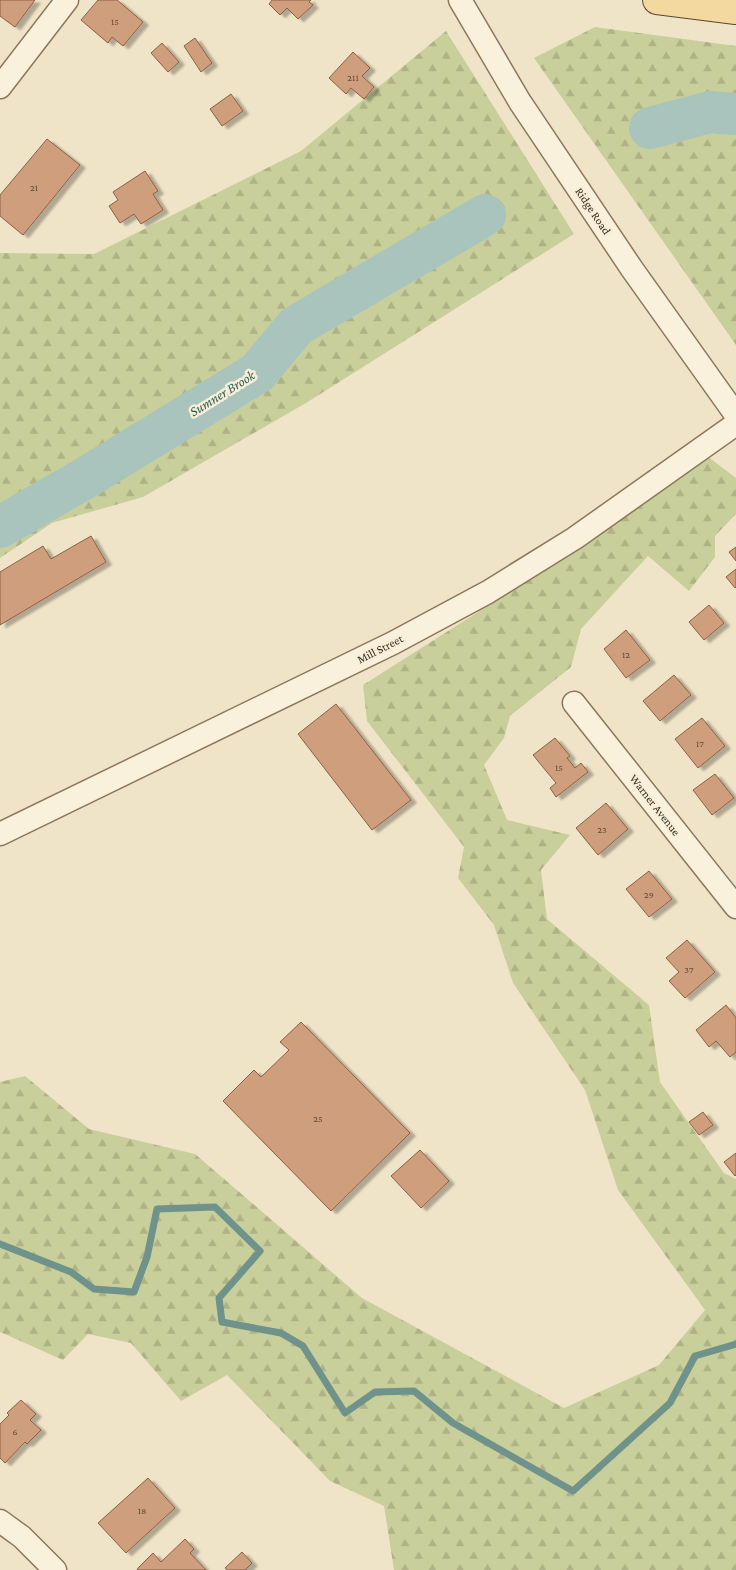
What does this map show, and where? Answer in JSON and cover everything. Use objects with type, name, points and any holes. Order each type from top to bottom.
[{"type":"main road","points":[[658,0],[736,10]]},
{"type":"street","points":[[0,87],[67,0]]},
{"type":"street","name":"Ridge Road","points":[[460,0],[520,102],[632,269],[736,415]]},
{"type":"street","name":"Mill Street","points":[[0,834],[393,644],[488,592],[575,538],[736,424]]},
{"type":"street","name":"Warner Avenue","points":[[574,703],[736,907]]},
{"type":"street","points":[[0,1521],[22,1537],[55,1570]]},
{"type":"green space","points":[[595,27],[736,46],[736,345],[534,58]]},
{"type":"green space","points":[[446,31],[574,234],[306,403],[143,497],[52,523],[0,558],[0,253],[94,254],[301,151]]},
{"type":"green space","points":[[707,456],[736,478],[736,514],[715,536],[715,557],[689,591],[648,556],[581,629],[571,667],[510,716],[504,738],[484,765],[507,820],[570,835],[541,870],[547,919],[649,1005],[660,1082],[724,1173],[736,1179],[736,1570],[394,1570],[384,1506],[330,1481],[227,1375],[181,1401],[131,1343],[88,1334],[63,1360],[0,1332],[0,1082],[25,1076],[89,1129],[195,1154],[362,1298],[564,1408],[659,1365],[705,1310],[618,1190],[585,1090],[513,983],[494,925],[458,878],[464,847],[367,721],[363,685],[552,565]]},
{"type":"building","points":[[0,0],[35,0],[15,27],[0,16]]},
{"type":"building","points":[[98,0],[117,0],[143,22],[123,46],[112,37],[108,43],[81,20]]},
{"type":"building","points":[[272,0],[311,0],[309,2],[313,5],[298,19],[287,8],[280,15],[269,4]]},
{"type":"building","points":[[195,38],[212,63],[201,72],[184,46]]},
{"type":"building","points":[[162,43],[179,62],[168,72],[151,53]]},
{"type":"building","points":[[353,52],[370,68],[362,76],[374,87],[364,99],[351,88],[346,94],[329,78]]},
{"type":"building","points":[[231,94],[243,111],[222,126],[210,109]]},
{"type":"building","points":[[47,139],[80,165],[23,235],[0,216],[0,195]]},
{"type":"building","points":[[145,171],[158,191],[153,194],[163,210],[141,224],[134,214],[120,223],[109,206],[118,200],[113,192]]},
{"type":"building","points":[[91,536],[106,562],[0,625],[0,572],[43,546],[51,559]]},
{"type":"building","points":[[736,547],[736,561],[729,552]]},
{"type":"building","points":[[736,569],[736,587],[735,588],[726,577]]},
{"type":"building","points":[[709,605],[724,623],[704,640],[689,622]]},
{"type":"building","points":[[626,630],[650,660],[626,678],[604,649]]},
{"type":"building","points":[[674,675],[691,695],[660,721],[643,701]]},
{"type":"building","points":[[336,704],[411,800],[372,830],[298,734]]},
{"type":"building","points":[[702,718],[725,746],[698,768],[675,739]]},
{"type":"building","points":[[555,738],[570,756],[567,758],[575,768],[581,763],[588,772],[556,797],[550,788],[556,783],[533,755]]},
{"type":"building","points":[[715,774],[734,798],[712,815],[693,790]]},
{"type":"building","points":[[606,803],[628,829],[598,855],[576,828]]},
{"type":"building","points":[[649,871],[672,899],[649,917],[626,889]]},
{"type":"building","points":[[687,940],[715,972],[685,998],[669,981],[679,972],[666,958]]},
{"type":"building","points":[[726,1005],[736,1018],[736,1052],[730,1057],[716,1041],[709,1047],[696,1030]]},
{"type":"building","points":[[301,1022],[410,1133],[331,1211],[223,1101],[254,1070],[261,1077],[289,1050],[280,1042]]},
{"type":"building","points":[[703,1112],[713,1125],[699,1135],[689,1122]]},
{"type":"building","points":[[420,1150],[449,1181],[421,1208],[391,1176]]},
{"type":"building","points":[[736,1153],[736,1175],[735,1176],[724,1162]]},
{"type":"building","points":[[21,1400],[36,1414],[30,1420],[41,1430],[27,1444],[25,1442],[5,1463],[0,1458],[0,1424],[9,1415],[7,1413]]},
{"type":"building","points":[[148,1478],[175,1508],[126,1553],[98,1523]]},
{"type":"building","points":[[185,1539],[194,1549],[190,1553],[206,1570],[137,1569],[153,1553],[161,1562]]},
{"type":"building","points":[[242,1552],[252,1563],[245,1570],[227,1570],[225,1568]]},
{"type":"waterway","name":"Sumner Brook","points":[[650,128],[710,112],[736,114]]},
{"type":"waterway","name":"Sumner Brook","points":[[0,527],[82,480],[257,373],[296,326],[485,215]]},
{"type":"waterway","points":[[0,1244],[71,1272],[94,1289],[134,1292],[147,1257],[157,1209],[215,1207],[260,1251],[219,1298],[222,1322],[281,1333],[303,1346],[345,1413],[375,1392],[414,1391],[453,1423],[573,1491],[670,1403],[695,1356],[736,1344]]}]
